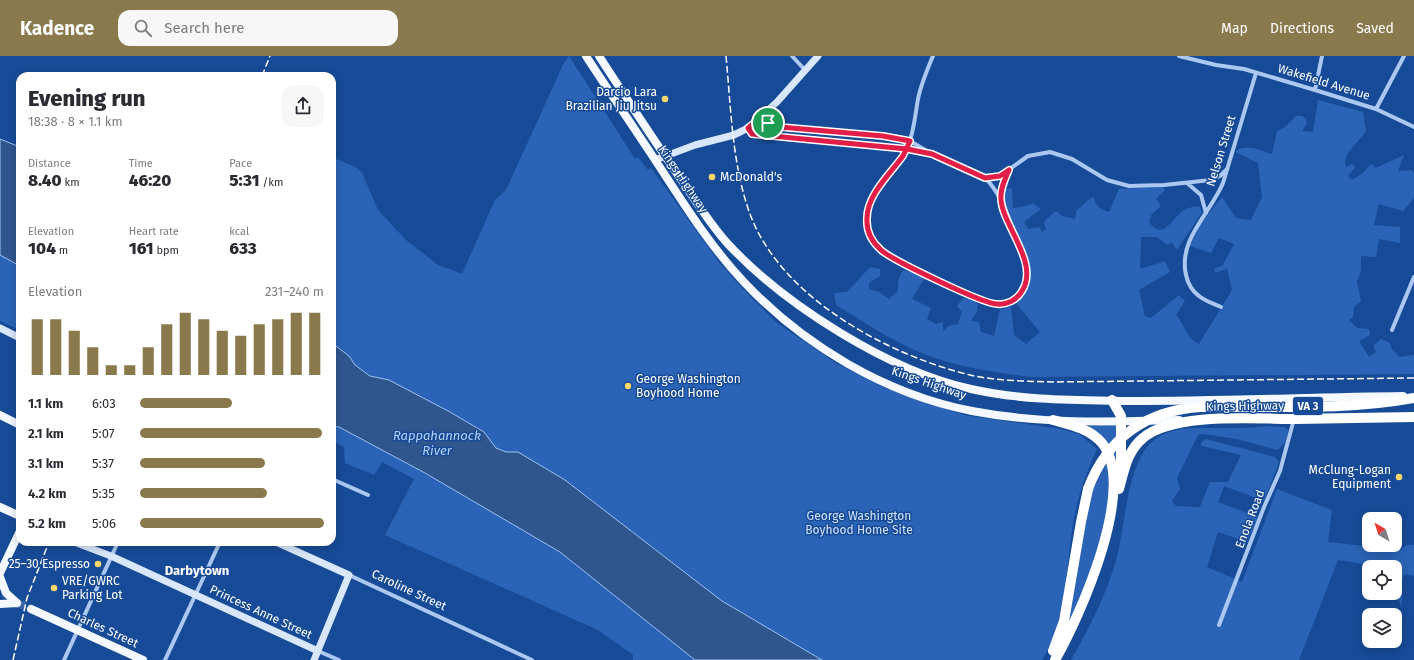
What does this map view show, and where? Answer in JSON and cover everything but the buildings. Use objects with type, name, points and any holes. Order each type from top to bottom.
[{"type":"highway","name":"VA 3","points":[[1049,660],[1058,641],[1064,621],[1088,489],[1103,458],[1111,448],[1129,432],[1145,421],[1161,414],[1181,409],[1201,407],[1353,406],[1385,403],[1414,397]]},
{"type":"highway","points":[[1112,400],[1119,410],[1122,421],[1119,489]]},
{"type":"highway","name":"Kings Highway","points":[[1207,419],[1414,417]]},
{"type":"highway","name":"VA 3","points":[[1062,660],[1086,615],[1102,571],[1115,518],[1119,489],[1125,466],[1130,455],[1143,437],[1166,426],[1207,419]]},
{"type":"highway","points":[[1053,420],[1085,430],[1097,438],[1111,459],[1113,478],[1111,507],[1097,566],[1080,613],[1055,660]]},
{"type":"main road","name":"Kings Highway","points":[[586,56],[699,226],[742,280],[776,314],[815,344],[868,374],[929,399],[963,409],[996,415],[1053,420],[1122,421],[1207,419]]},
{"type":"main road","name":"Kings Highway","points":[[599,56],[664,156],[714,227],[740,256],[796,301],[837,330],[879,354],[925,375],[969,389],[1027,398],[1112,400],[1414,397]]},
{"type":"main road","points":[[0,415],[16,422]]},
{"type":"main road","points":[[0,506],[16,514]]},
{"type":"main road","points":[[0,573],[16,539]]},
{"type":"main road","points":[[0,577],[6,593],[17,603]]},
{"type":"main road","points":[[0,595],[17,603]]},
{"type":"main road","points":[[0,604],[17,603]]},
{"type":"main road","name":"Charles Street","points":[[31,609],[143,660]]},
{"type":"street","points":[[792,56],[805,70]]},
{"type":"street","points":[[655,160],[695,145],[734,135],[748,128],[762,117],[818,56]]},
{"type":"street","points":[[762,117],[768,123],[775,126],[883,136],[910,141],[932,154],[985,178],[1001,199],[1025,263],[1025,285],[1019,295],[1010,302],[998,304],[974,297],[889,256],[882,251],[872,239],[866,219],[869,205],[907,149],[910,141],[922,83],[933,56]]},
{"type":"street","name":"Wakefield Avenue","points":[[1179,56],[1256,72],[1376,109],[1414,127]]},
{"type":"street","points":[[1315,90],[1322,56]]},
{"type":"street","points":[[1376,109],[1404,56]]},
{"type":"street","name":"Nelson Street","points":[[1221,307],[1202,298],[1194,292],[1188,281],[1185,270],[1186,249],[1197,227],[1219,193],[1256,72]]},
{"type":"street","points":[[748,128],[752,134],[907,149],[932,154]]},
{"type":"street","points":[[985,178],[1000,176],[1028,156],[1050,152],[1064,155],[1100,177],[1118,184],[1141,186],[1211,180],[1220,176],[1226,170]]},
{"type":"street","points":[[1001,199],[1009,170]]},
{"type":"street","points":[[1187,182],[1201,195],[1206,213]]},
{"type":"street","points":[[1392,330],[1414,277]]},
{"type":"street","points":[[0,328],[16,336]]},
{"type":"street","name":"Enola Road","points":[[1219,625],[1264,507],[1280,471],[1294,418]]},
{"type":"street","points":[[336,480],[368,495]]},
{"type":"street","name":"Princess Anne Street","points":[[90,546],[339,660]]},
{"type":"street","points":[[64,660],[116,546]]},
{"type":"street","points":[[165,660],[218,546]]},
{"type":"street","name":"Caroline Street","points":[[285,546],[532,660]]},
{"type":"street","points":[[314,660],[349,575]]},
{"type":"green space","name":"George Washington Boyhood Home Site","points":[[569,56],[635,159],[638,157],[648,170],[651,168],[718,261],[740,286],[777,323],[839,365],[885,388],[964,415],[1060,429],[1079,434],[1097,449],[1085,478],[1076,509],[1066,580],[1056,630],[1050,646],[1042,660],[822,660],[722,601],[565,480],[518,452],[506,452],[496,448],[389,380],[370,376],[355,365],[349,356],[336,346],[336,159],[357,168],[362,173],[378,210],[406,240],[438,265],[462,274],[495,200],[506,190],[563,65]]},
{"type":"green space","points":[[1318,100],[1363,112],[1366,130],[1349,152],[1345,162],[1346,167],[1352,164],[1355,166],[1348,176],[1352,180],[1363,173],[1371,164],[1376,168],[1404,155],[1398,171],[1412,170],[1414,173],[1414,198],[1403,211],[1379,204],[1374,225],[1400,227],[1400,243],[1379,239],[1376,257],[1361,256],[1361,270],[1357,282],[1361,301],[1354,307],[1353,317],[1349,320],[1357,328],[1369,329],[1370,335],[1359,341],[1369,357],[1376,352],[1373,346],[1381,339],[1390,343],[1392,349],[1399,357],[1414,355],[1414,374],[1031,377],[973,368],[925,354],[886,335],[836,305],[834,293],[847,292],[870,267],[880,269],[880,276],[869,283],[869,289],[879,292],[889,299],[898,291],[899,277],[904,270],[925,277],[912,299],[931,308],[927,319],[936,324],[943,322],[943,332],[948,326],[958,324],[962,312],[957,306],[963,298],[965,298],[973,300],[978,305],[977,311],[971,321],[979,322],[981,332],[994,336],[1000,309],[1011,307],[1014,335],[1026,344],[1040,332],[1015,302],[1027,287],[1028,264],[1003,201],[1003,190],[1012,188],[1013,208],[1026,206],[1033,203],[1041,209],[1024,222],[1028,229],[1039,227],[1042,232],[1046,229],[1044,222],[1054,212],[1058,212],[1062,216],[1075,219],[1076,211],[1089,199],[1094,197],[1099,207],[1109,212],[1119,189],[1163,187],[1165,190],[1156,199],[1161,206],[1151,215],[1149,222],[1158,230],[1166,227],[1181,212],[1189,208],[1199,206],[1202,212],[1177,250],[1172,243],[1167,245],[1157,237],[1141,237],[1140,269],[1165,261],[1170,272],[1139,290],[1145,316],[1151,318],[1179,295],[1185,301],[1176,315],[1188,335],[1199,344],[1232,290],[1227,269],[1215,273],[1214,269],[1223,265],[1234,244],[1219,238],[1211,253],[1190,246],[1201,223],[1222,197],[1236,218],[1251,220],[1262,197],[1258,163],[1235,152],[1239,149],[1248,147],[1272,154],[1277,131],[1285,127],[1296,116],[1302,116],[1306,119],[1307,123],[1302,131],[1313,132]]},
{"type":"green space","points":[[0,255],[16,264],[16,328],[0,321]]},
{"type":"green space","points":[[1118,425],[1117,470],[1086,426]]},
{"type":"green space","points":[[1267,426],[1284,427],[1288,430],[1286,441],[1278,450],[1237,439],[1203,434],[1198,435],[1177,478],[1180,489],[1172,501],[1176,506],[1200,507],[1210,482],[1228,482],[1241,455],[1202,446],[1200,443],[1206,439],[1275,457],[1279,462],[1264,501],[1224,486],[1218,502],[1258,517],[1247,542],[1218,532],[1207,567],[1242,582],[1277,489],[1332,510],[1328,542],[1362,546],[1362,552],[1402,552],[1402,549],[1407,545],[1414,545],[1414,576],[1405,574],[1402,579],[1402,560],[1362,560],[1362,564],[1338,560],[1299,660],[1071,660],[1095,615],[1110,579],[1118,551],[1134,475],[1140,458],[1150,444],[1162,435],[1180,429],[1244,428]]},
{"type":"green space","points":[[336,427],[425,473],[560,552],[695,660],[633,660],[633,655],[598,630],[385,535],[414,479],[382,462],[374,475],[345,463],[344,447],[336,443]]},
{"type":"green space","points":[[1107,462],[1109,484],[1107,506],[1098,550],[1065,634],[1092,490]]},
{"type":"green space","points":[[1399,600],[1402,600],[1402,607]]},
{"type":"water","points":[[0,139],[16,145],[16,264],[0,255]]},
{"type":"water","name":"Rappahannock River","points":[[336,346],[349,356],[355,365],[370,376],[389,380],[450,412],[484,432],[496,448],[506,452],[518,452],[565,480],[722,601],[822,660],[695,660],[560,552],[425,473],[336,427]]},
{"type":"tunnel","points":[[17,603],[31,609]]},
{"type":"railway","points":[[264,72],[270,56]]},
{"type":"railway","points":[[726,56],[733,136],[739,176],[750,214],[765,244],[786,272],[812,297],[841,318],[873,337],[905,353],[938,366],[970,375],[1020,381],[1051,382],[1414,378]]},
{"type":"railway","points":[[13,660],[27,598],[47,546]]},
{"type":"place","name":"Darcio Lara Brazilian Jiu Jitsu","points":[[665,99]]},
{"type":"place","name":"McDonald's","points":[[712,177]]},
{"type":"place","name":"George Washington Boyhood Home","points":[[628,386]]},
{"type":"place","name":"McClung-Logan Equipment","points":[[1399,477]]},
{"type":"place","name":"25–30 Espresso","points":[[98,564]]},
{"type":"place","name":"VRE/GWRC Parking Lot","points":[[54,588]]},
{"type":"district","name":"Darbytown","points":[[197,570]]},
{"type":"route","points":[[768,123],[762,117],[748,128],[752,134],[907,149],[921,151],[932,154],[985,178],[995,178],[1009,170],[1004,181],[1001,199],[1025,263],[1026,279],[1023,290],[1010,302],[1004,304],[992,304],[978,299],[889,256],[882,251],[872,239],[866,219],[869,205],[880,187],[903,156],[907,149],[910,141],[883,136],[780,127],[768,123]]}]
